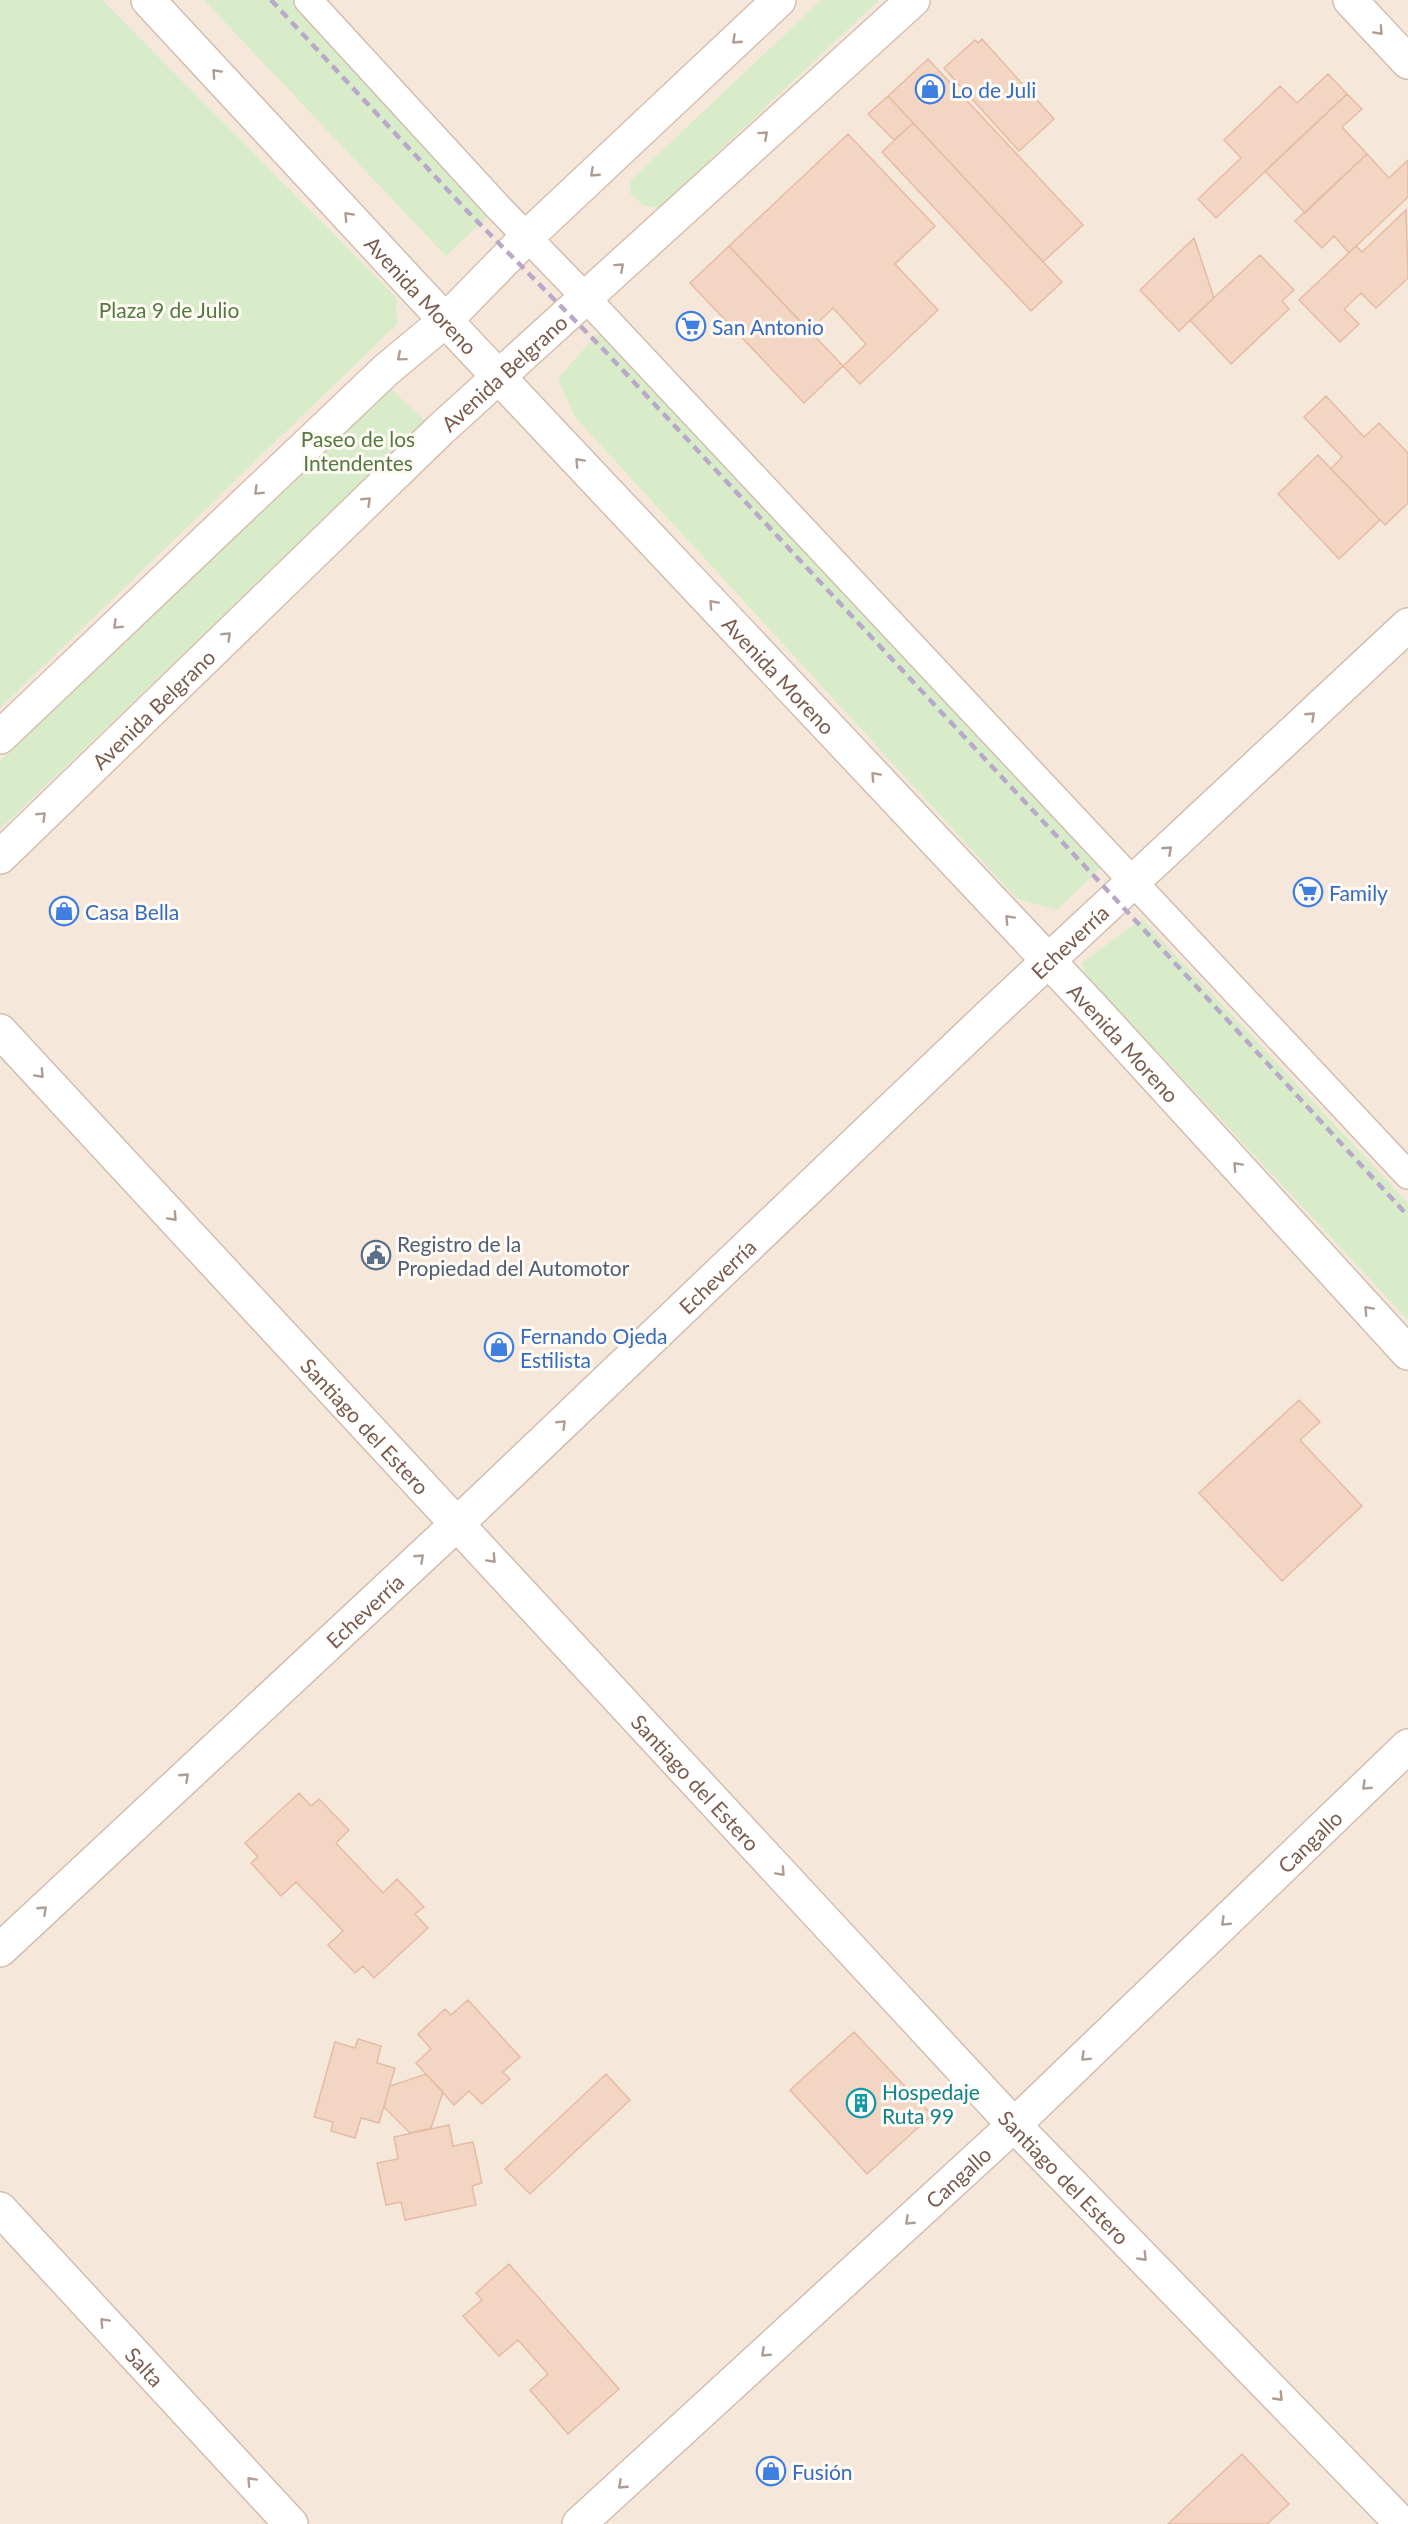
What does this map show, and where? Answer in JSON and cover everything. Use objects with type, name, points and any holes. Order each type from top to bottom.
[{"type":"street","name":"Avenida Moreno","points":[[148,0],[1049,961],[1408,1353]]},
{"type":"street","points":[[0,736],[386,370],[446,320],[527,237],[779,0]]},
{"type":"street","name":"Avenida Belgrano","points":[[0,857],[440,430],[913,0]]},
{"type":"street","points":[[1350,0],[1408,62]]},
{"type":"street","name":"Echeverría","points":[[0,1950],[458,1523],[1049,961],[1408,626]]},
{"type":"street","name":"Santiago del Estero","points":[[0,1031],[1014,2125],[1402,2524]]},
{"type":"street","name":"Cangallo","points":[[579,2524],[1014,2125],[1408,1746]]},
{"type":"street","name":"Salta","points":[[0,2209],[291,2524]]},
{"type":"lane","points":[[308,0],[527,237],[1408,1175]]},
{"type":"shaded area","points":[[0,0],[1408,0],[1408,2524],[0,2524]]},
{"type":"green space","name":"Plaza 9 de Julio","points":[[0,0],[102,0],[396,297],[397,324],[0,708]]},
{"type":"green space","points":[[204,0],[291,0],[487,217],[446,256]]},
{"type":"green space","points":[[821,0],[879,0],[659,208],[644,206],[630,193],[631,180]]},
{"type":"green space","points":[[603,328],[1102,866],[1057,910],[1017,899],[575,417],[558,378]]},
{"type":"green space","name":"Paseo de los Intendentes","points":[[387,385],[426,422],[0,829],[0,761]]},
{"type":"green space","points":[[1142,919],[1408,1203],[1408,1320],[1086,975],[1082,963]]},
{"type":"building","points":[[982,39],[1054,119],[1019,151],[944,68],[975,40],[978,43]]},
{"type":"building","points":[[928,59],[1083,225],[1043,262],[888,96]]},
{"type":"building","points":[[1328,74],[1347,94],[1216,218],[1198,199],[1241,158],[1224,140],[1280,86],[1297,103]]},
{"type":"building","points":[[1347,94],[1362,109],[1342,127],[1367,154],[1305,213],[1265,171]]},
{"type":"building","points":[[888,96],[913,123],[894,140],[868,114]]},
{"type":"building","points":[[913,123],[1062,282],[1031,311],[882,152]]},
{"type":"building","points":[[848,134],[935,226],[895,264],[938,310],[860,384],[843,366],[866,344],[833,308],[809,331],[729,246]]},
{"type":"building","points":[[1367,154],[1389,178],[1408,160],[1408,197],[1349,253],[1334,236],[1322,248],[1295,221]]},
{"type":"building","points":[[1406,210],[1408,278],[1376,308],[1361,293],[1344,309],[1359,324],[1340,342],[1299,300],[1356,246],[1362,252]]},
{"type":"building","points":[[1194,238],[1214,298],[1179,331],[1140,290]]},
{"type":"building","points":[[729,246],[843,366],[804,403],[690,283]]},
{"type":"building","points":[[1260,255],[1294,290],[1282,301],[1289,309],[1231,364],[1190,320]]},
{"type":"building","points":[[1326,396],[1364,437],[1379,423],[1408,453],[1408,503],[1385,525],[1331,469],[1342,457],[1304,417]]},
{"type":"building","points":[[1318,455],[1380,520],[1339,559],[1278,494]]},
{"type":"building","points":[[1299,1400],[1320,1422],[1300,1440],[1362,1506],[1282,1581],[1199,1493]]},
{"type":"building","points":[[299,1793],[311,1806],[319,1799],[349,1830],[336,1843],[383,1893],[397,1879],[424,1907],[415,1914],[428,1928],[374,1978],[363,1966],[355,1973],[328,1945],[343,1931],[296,1882],[281,1896],[251,1863],[258,1857],[245,1843]]},
{"type":"building","points":[[468,2000],[520,2057],[503,2072],[510,2079],[482,2104],[469,2091],[454,2105],[416,2063],[431,2049],[418,2034],[445,2009],[451,2015]]},
{"type":"building","name":"Hospedaje Ruta 99","points":[[854,2032],[932,2115],[867,2174],[790,2090]]},
{"type":"building","points":[[358,2039],[381,2046],[377,2063],[395,2068],[379,2123],[361,2118],[355,2138],[331,2131],[333,2122],[314,2117],[335,2042],[355,2048]]},
{"type":"building","points":[[426,2074],[443,2092],[431,2128],[410,2133],[384,2107],[390,2086]]},
{"type":"building","points":[[606,2074],[630,2100],[530,2194],[505,2169]]},
{"type":"building","points":[[449,2125],[453,2146],[473,2142],[482,2183],[472,2186],[476,2205],[405,2220],[401,2202],[386,2205],[377,2163],[398,2159],[394,2137]]},
{"type":"building","points":[[509,2264],[619,2389],[568,2434],[530,2390],[548,2374],[518,2340],[499,2356],[463,2316],[482,2300],[476,2293]]},
{"type":"building","points":[[1242,2454],[1289,2504],[1267,2524],[1168,2524]]},
{"type":"railway","points":[[271,0],[471,215],[604,350],[1408,1216]]},
{"type":"place","name":"Lo de Juli","points":[[930,89]]},
{"type":"place","name":"San Antonio","points":[[691,326]]},
{"type":"place","name":"Family","points":[[1308,892]]},
{"type":"place","name":"Casa Bella","points":[[64,911]]},
{"type":"place","name":"Registro de la Propiedad del Automotor","points":[[376,1255]]},
{"type":"place","name":"Fernando Ojeda Estilista","points":[[499,1347]]},
{"type":"place","name":"Hospedaje Ruta 99","points":[[861,2103]]},
{"type":"place","name":"Fusión","points":[[771,2471]]}]
